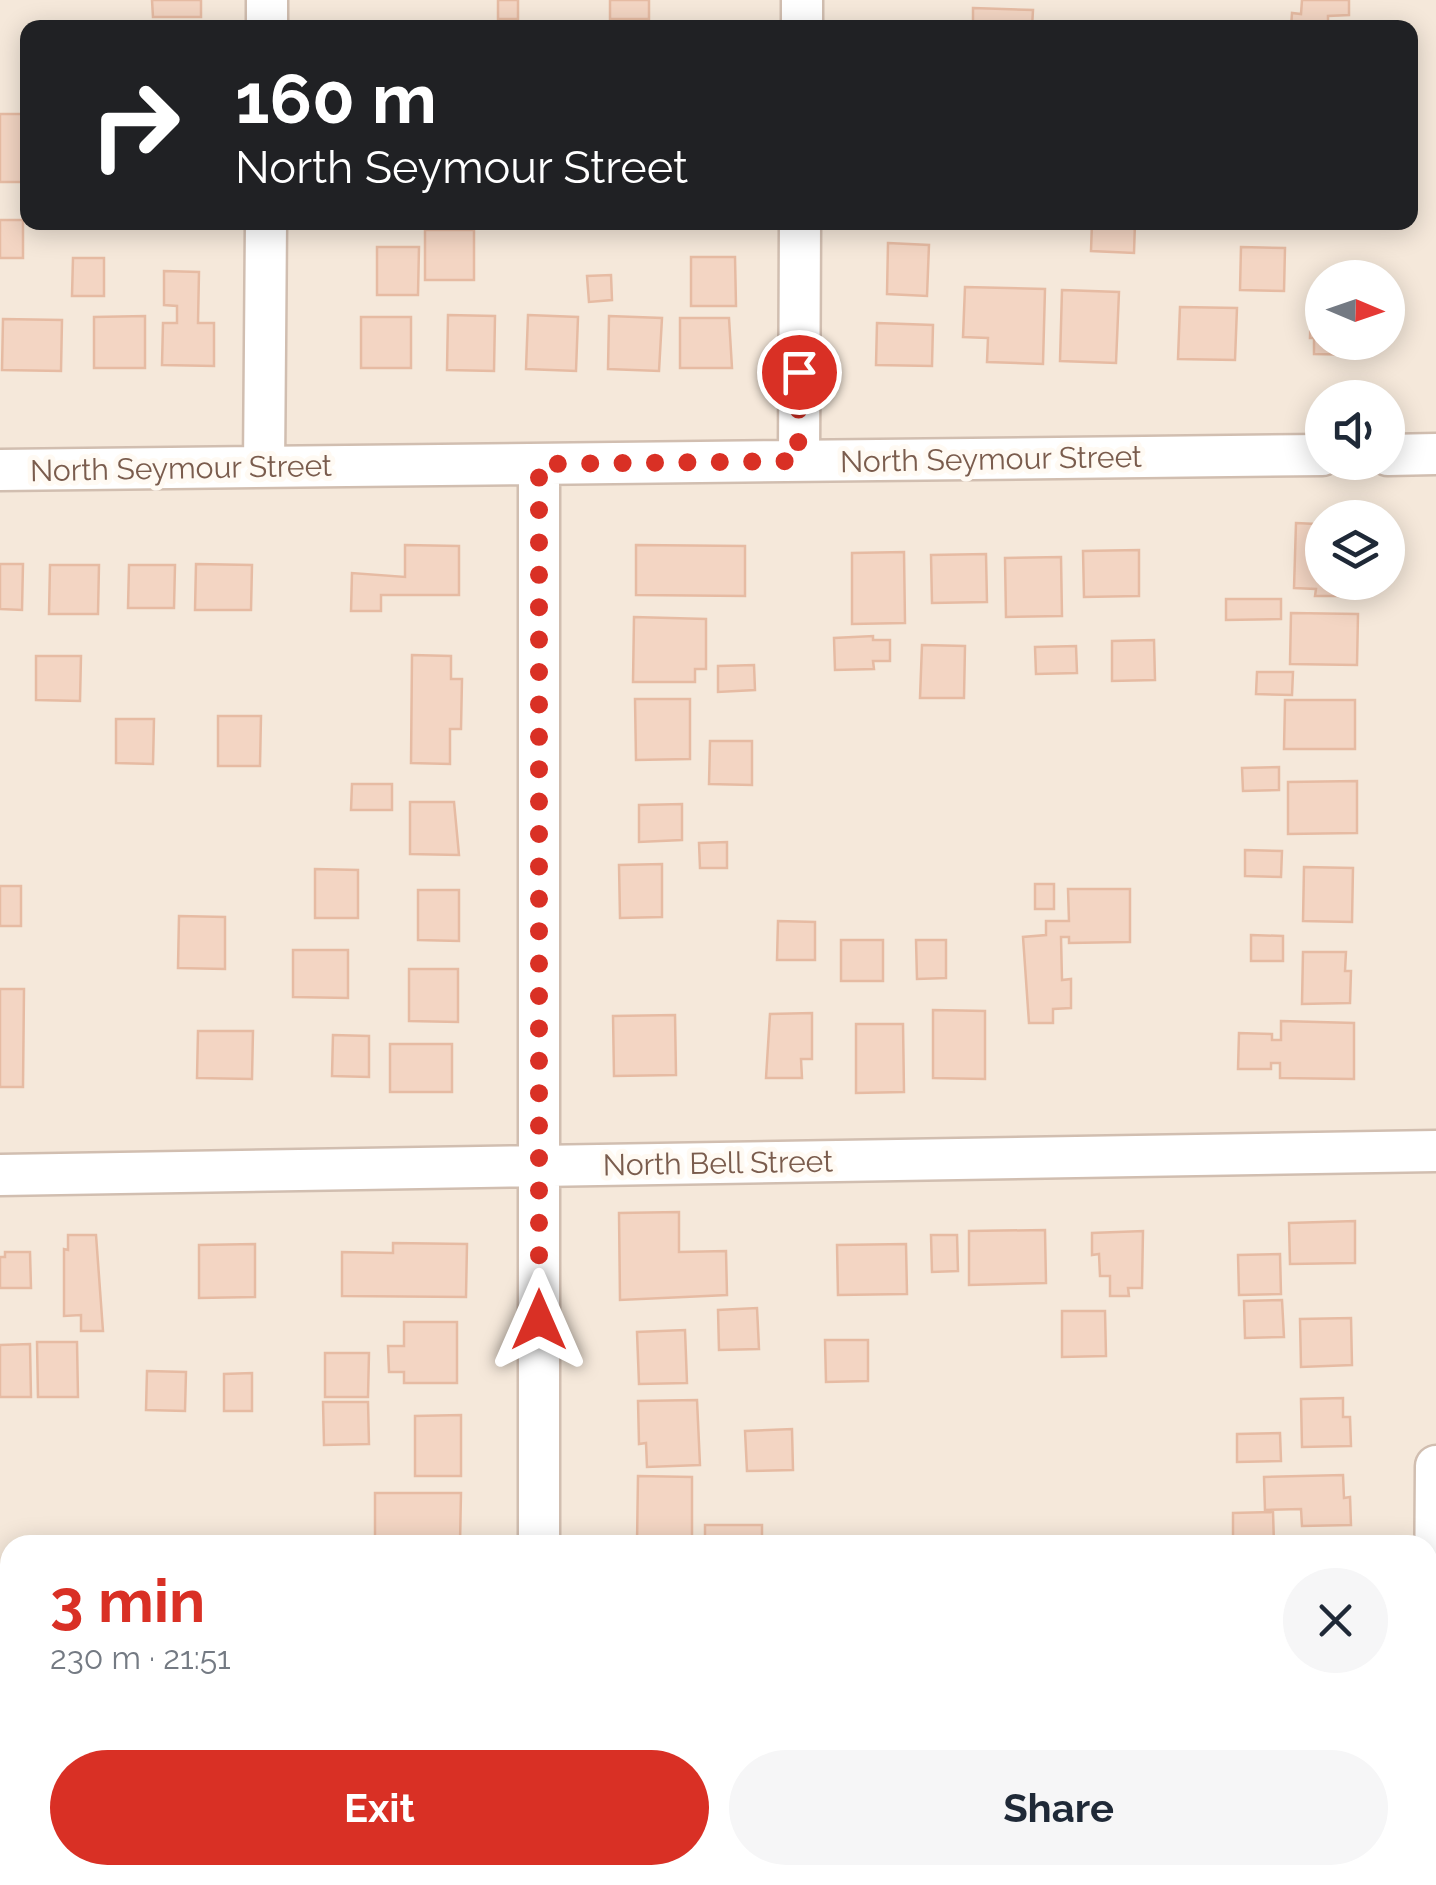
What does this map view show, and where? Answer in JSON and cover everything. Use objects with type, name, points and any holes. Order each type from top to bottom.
[{"type":"street","points":[[264,467],[266,230]]},
{"type":"street","points":[[798,461],[800,230]]},
{"type":"street","points":[[1405,455],[1436,454]]},
{"type":"street","name":"North Seymour Street","points":[[0,470],[1305,456]]},
{"type":"street","points":[[538,1535],[539,464]]},
{"type":"street","name":"North Bell Street","points":[[0,1176],[1436,1152]]},
{"type":"street","points":[[1435,1535],[1436,1466]]},
{"type":"shaded area","points":[[0,0],[1436,0],[1436,1535],[0,1535]]},
{"type":"building","points":[[152,0],[201,0],[201,17],[153,17]]},
{"type":"building","points":[[498,0],[518,0],[518,19],[498,19]]},
{"type":"building","points":[[610,0],[649,0],[649,19],[610,19]]},
{"type":"building","points":[[1302,0],[1349,0],[1349,15],[1328,16],[1328,20],[1292,20],[1292,13],[1301,14]]},
{"type":"building","points":[[973,8],[1033,10],[1032,20],[973,20]]},
{"type":"building","points":[[0,114],[20,114],[20,182],[0,182]]},
{"type":"building","points":[[0,220],[20,220],[23,258],[0,258]]},
{"type":"building","points":[[425,230],[474,230],[474,280],[425,280]]},
{"type":"building","points":[[1092,230],[1135,230],[1134,253],[1091,251]]},
{"type":"building","points":[[888,243],[929,245],[927,296],[887,294]]},
{"type":"building","points":[[377,247],[419,247],[418,295],[377,295]]},
{"type":"building","points":[[1241,247],[1285,248],[1284,291],[1240,290]]},
{"type":"building","points":[[691,257],[735,257],[736,306],[691,306]]},
{"type":"building","points":[[73,258],[104,258],[104,296],[72,296]]},
{"type":"building","points":[[164,271],[199,272],[198,323],[214,323],[214,366],[162,365],[163,323],[177,323],[177,306],[164,305]]},
{"type":"building","points":[[611,275],[612,300],[589,302],[587,276]]},
{"type":"building","points":[[965,287],[1045,289],[1043,364],[987,362],[988,338],[963,337]]},
{"type":"building","points":[[1062,290],[1119,292],[1116,363],[1060,361]]},
{"type":"building","points":[[1180,307],[1237,308],[1235,360],[1178,359]]},
{"type":"building","points":[[448,315],[495,316],[494,371],[447,370]]},
{"type":"building","points":[[528,315],[578,317],[576,371],[526,369]]},
{"type":"building","points":[[145,316],[145,368],[94,368],[94,317]]},
{"type":"building","points":[[609,316],[662,318],[659,371],[608,369]]},
{"type":"building","points":[[361,317],[411,317],[411,368],[361,368]]},
{"type":"building","points":[[680,318],[729,318],[732,368],[680,368]]},
{"type":"building","points":[[3,319],[62,320],[61,371],[2,370]]},
{"type":"building","points":[[877,323],[933,325],[932,366],[876,365]]},
{"type":"building","points":[[1296,523],[1305,523],[1305,588],[1294,588]]},
{"type":"building","points":[[405,545],[459,546],[459,595],[381,595],[381,611],[351,611],[352,573],[405,577]]},
{"type":"building","points":[[636,545],[745,546],[745,596],[636,595]]},
{"type":"building","points":[[1139,550],[1139,596],[1084,597],[1083,551]]},
{"type":"building","points":[[904,552],[905,623],[852,624],[852,553]]},
{"type":"building","points":[[986,554],[987,602],[932,603],[931,555]]},
{"type":"building","points":[[1061,557],[1062,616],[1006,617],[1005,558]]},
{"type":"building","points":[[0,564],[23,564],[22,610],[0,609]]},
{"type":"building","points":[[196,564],[252,565],[251,610],[195,610]]},
{"type":"building","points":[[50,565],[99,565],[98,614],[49,614]]},
{"type":"building","points":[[129,565],[175,565],[174,608],[128,608]]},
{"type":"building","points":[[1226,599],[1281,599],[1281,619],[1226,620]]},
{"type":"building","points":[[1291,613],[1358,614],[1357,665],[1290,664]]},
{"type":"building","points":[[634,617],[706,619],[706,669],[695,669],[695,682],[633,682]]},
{"type":"building","points":[[873,636],[873,640],[890,640],[890,661],[873,661],[874,669],[835,670],[834,638]]},
{"type":"building","points":[[1154,640],[1155,680],[1112,681],[1112,641]]},
{"type":"building","points":[[922,645],[965,646],[964,698],[920,698]]},
{"type":"building","points":[[1076,646],[1077,673],[1036,674],[1035,647]]},
{"type":"building","points":[[412,655],[451,656],[451,679],[462,679],[461,729],[450,729],[450,764],[411,763]]},
{"type":"building","points":[[36,656],[81,656],[80,701],[36,700]]},
{"type":"building","points":[[754,665],[755,690],[718,692],[718,666]]},
{"type":"building","points":[[1257,672],[1293,672],[1292,695],[1256,694]]},
{"type":"building","points":[[635,699],[690,699],[690,759],[636,760]]},
{"type":"building","points":[[1285,700],[1355,700],[1355,749],[1284,749]]},
{"type":"building","points":[[218,716],[261,716],[260,766],[218,766]]},
{"type":"building","points":[[116,719],[154,719],[153,764],[116,763]]},
{"type":"building","points":[[710,741],[752,741],[752,785],[709,784]]},
{"type":"building","points":[[1279,767],[1279,790],[1243,791],[1242,768]]},
{"type":"building","points":[[1357,781],[1357,833],[1288,834],[1288,782]]},
{"type":"building","points":[[352,784],[392,784],[392,810],[351,810]]},
{"type":"building","points":[[410,802],[454,802],[459,855],[410,854]]},
{"type":"building","points":[[682,804],[682,840],[639,842],[639,805]]},
{"type":"building","points":[[727,842],[727,868],[700,868],[699,843]]},
{"type":"building","points":[[1245,850],[1282,851],[1281,877],[1245,876]]},
{"type":"building","points":[[662,864],[662,917],[620,918],[619,865]]},
{"type":"building","points":[[1304,867],[1353,868],[1352,922],[1303,921]]},
{"type":"building","points":[[315,869],[358,870],[358,918],[315,918]]},
{"type":"building","points":[[1035,884],[1054,884],[1054,909],[1035,909]]},
{"type":"building","points":[[0,886],[21,886],[21,926],[0,926]]},
{"type":"building","points":[[1068,889],[1130,889],[1130,942],[1069,943],[1069,937],[1061,937],[1062,980],[1071,979],[1071,1008],[1053,1009],[1053,1023],[1029,1023],[1023,937],[1046,935],[1046,921],[1069,921]]},
{"type":"building","points":[[418,890],[459,890],[459,941],[418,940]]},
{"type":"building","points":[[179,916],[225,917],[225,969],[178,968]]},
{"type":"building","points":[[778,921],[815,922],[815,960],[777,960]]},
{"type":"building","points":[[1251,935],[1283,936],[1283,961],[1251,961]]},
{"type":"building","points":[[841,940],[883,940],[883,981],[841,981]]},
{"type":"building","points":[[916,940],[946,940],[946,978],[917,979]]},
{"type":"building","points":[[293,950],[348,950],[348,998],[293,997]]},
{"type":"building","points":[[1303,952],[1346,952],[1345,971],[1351,971],[1350,1003],[1302,1004]]},
{"type":"building","points":[[409,969],[458,969],[458,1022],[409,1021]]},
{"type":"building","points":[[0,989],[24,989],[23,1087],[0,1087]]},
{"type":"building","points":[[933,1010],[985,1011],[985,1079],[933,1078]]},
{"type":"building","points":[[812,1013],[812,1059],[801,1059],[802,1078],[766,1078],[770,1014]]},
{"type":"building","points":[[675,1015],[676,1075],[614,1076],[613,1016]]},
{"type":"building","points":[[1281,1021],[1354,1023],[1354,1079],[1280,1078],[1280,1063],[1271,1063],[1271,1069],[1238,1069],[1239,1033],[1272,1034],[1272,1040],[1281,1040]]},
{"type":"building","points":[[856,1024],[903,1024],[904,1092],[856,1093]]},
{"type":"building","points":[[198,1031],[253,1031],[252,1079],[197,1078]]},
{"type":"building","points":[[333,1035],[369,1036],[369,1077],[332,1076]]},
{"type":"building","points":[[390,1044],[452,1044],[452,1092],[390,1092]]},
{"type":"building","points":[[679,1212],[679,1252],[726,1251],[727,1295],[620,1300],[619,1213]]},
{"type":"building","points":[[1355,1221],[1355,1263],[1290,1264],[1289,1223]]},
{"type":"building","points":[[1045,1230],[1046,1283],[969,1285],[969,1231]]},
{"type":"building","points":[[1143,1231],[1142,1288],[1128,1288],[1129,1296],[1110,1296],[1110,1276],[1100,1276],[1099,1254],[1092,1255],[1092,1233]]},
{"type":"building","points":[[68,1235],[96,1235],[103,1331],[81,1331],[81,1315],[64,1316],[64,1249],[68,1250]]},
{"type":"building","points":[[931,1235],[957,1235],[958,1271],[932,1272]]},
{"type":"building","points":[[393,1243],[467,1244],[466,1297],[342,1296],[342,1252],[393,1253]]},
{"type":"building","points":[[255,1244],[255,1297],[199,1298],[199,1245]]},
{"type":"building","points":[[906,1244],[907,1294],[838,1295],[837,1245]]},
{"type":"building","points":[[5,1252],[30,1252],[31,1288],[0,1288],[0,1257],[5,1257]]},
{"type":"building","points":[[1280,1254],[1281,1294],[1239,1295],[1238,1255]]},
{"type":"building","points":[[1282,1300],[1284,1337],[1245,1338],[1244,1301]]},
{"type":"building","points":[[757,1308],[759,1349],[719,1350],[718,1310]]},
{"type":"building","points":[[1062,1311],[1105,1311],[1106,1356],[1062,1357]]},
{"type":"building","points":[[1351,1318],[1352,1365],[1301,1367],[1300,1319]]},
{"type":"building","points":[[404,1322],[457,1322],[457,1383],[404,1383],[404,1372],[389,1372],[388,1346],[404,1346]]},
{"type":"building","points":[[685,1330],[687,1383],[639,1384],[637,1332]]},
{"type":"building","points":[[825,1340],[868,1340],[868,1381],[826,1382]]},
{"type":"building","points":[[37,1342],[77,1342],[78,1397],[38,1397]]},
{"type":"building","points":[[30,1344],[31,1397],[0,1397],[0,1345]]},
{"type":"building","points":[[325,1353],[369,1353],[368,1397],[325,1397]]},
{"type":"building","points":[[147,1371],[186,1372],[185,1411],[146,1410]]},
{"type":"building","points":[[252,1373],[252,1411],[224,1411],[224,1374]]},
{"type":"building","points":[[1343,1398],[1343,1417],[1350,1417],[1351,1446],[1302,1447],[1301,1399]]},
{"type":"building","points":[[697,1400],[700,1465],[647,1467],[646,1443],[639,1444],[638,1401]]},
{"type":"building","points":[[323,1402],[368,1402],[369,1444],[324,1445]]},
{"type":"building","points":[[461,1415],[461,1476],[415,1476],[415,1416]]},
{"type":"building","points":[[792,1429],[793,1470],[747,1471],[745,1431]]},
{"type":"building","points":[[1280,1433],[1281,1461],[1237,1462],[1237,1434]]},
{"type":"building","points":[[1343,1475],[1344,1498],[1350,1497],[1351,1525],[1302,1526],[1301,1509],[1265,1510],[1264,1477]]},
{"type":"building","points":[[638,1476],[692,1477],[692,1535],[637,1535]]},
{"type":"building","points":[[375,1493],[461,1493],[460,1535],[375,1535]]},
{"type":"building","points":[[1273,1512],[1274,1535],[1233,1535],[1233,1513]]},
{"type":"building","points":[[705,1525],[762,1525],[762,1535],[705,1535]]},
{"type":"route","points":[[539,1320],[539,464],[798,461],[799,372]]}]
